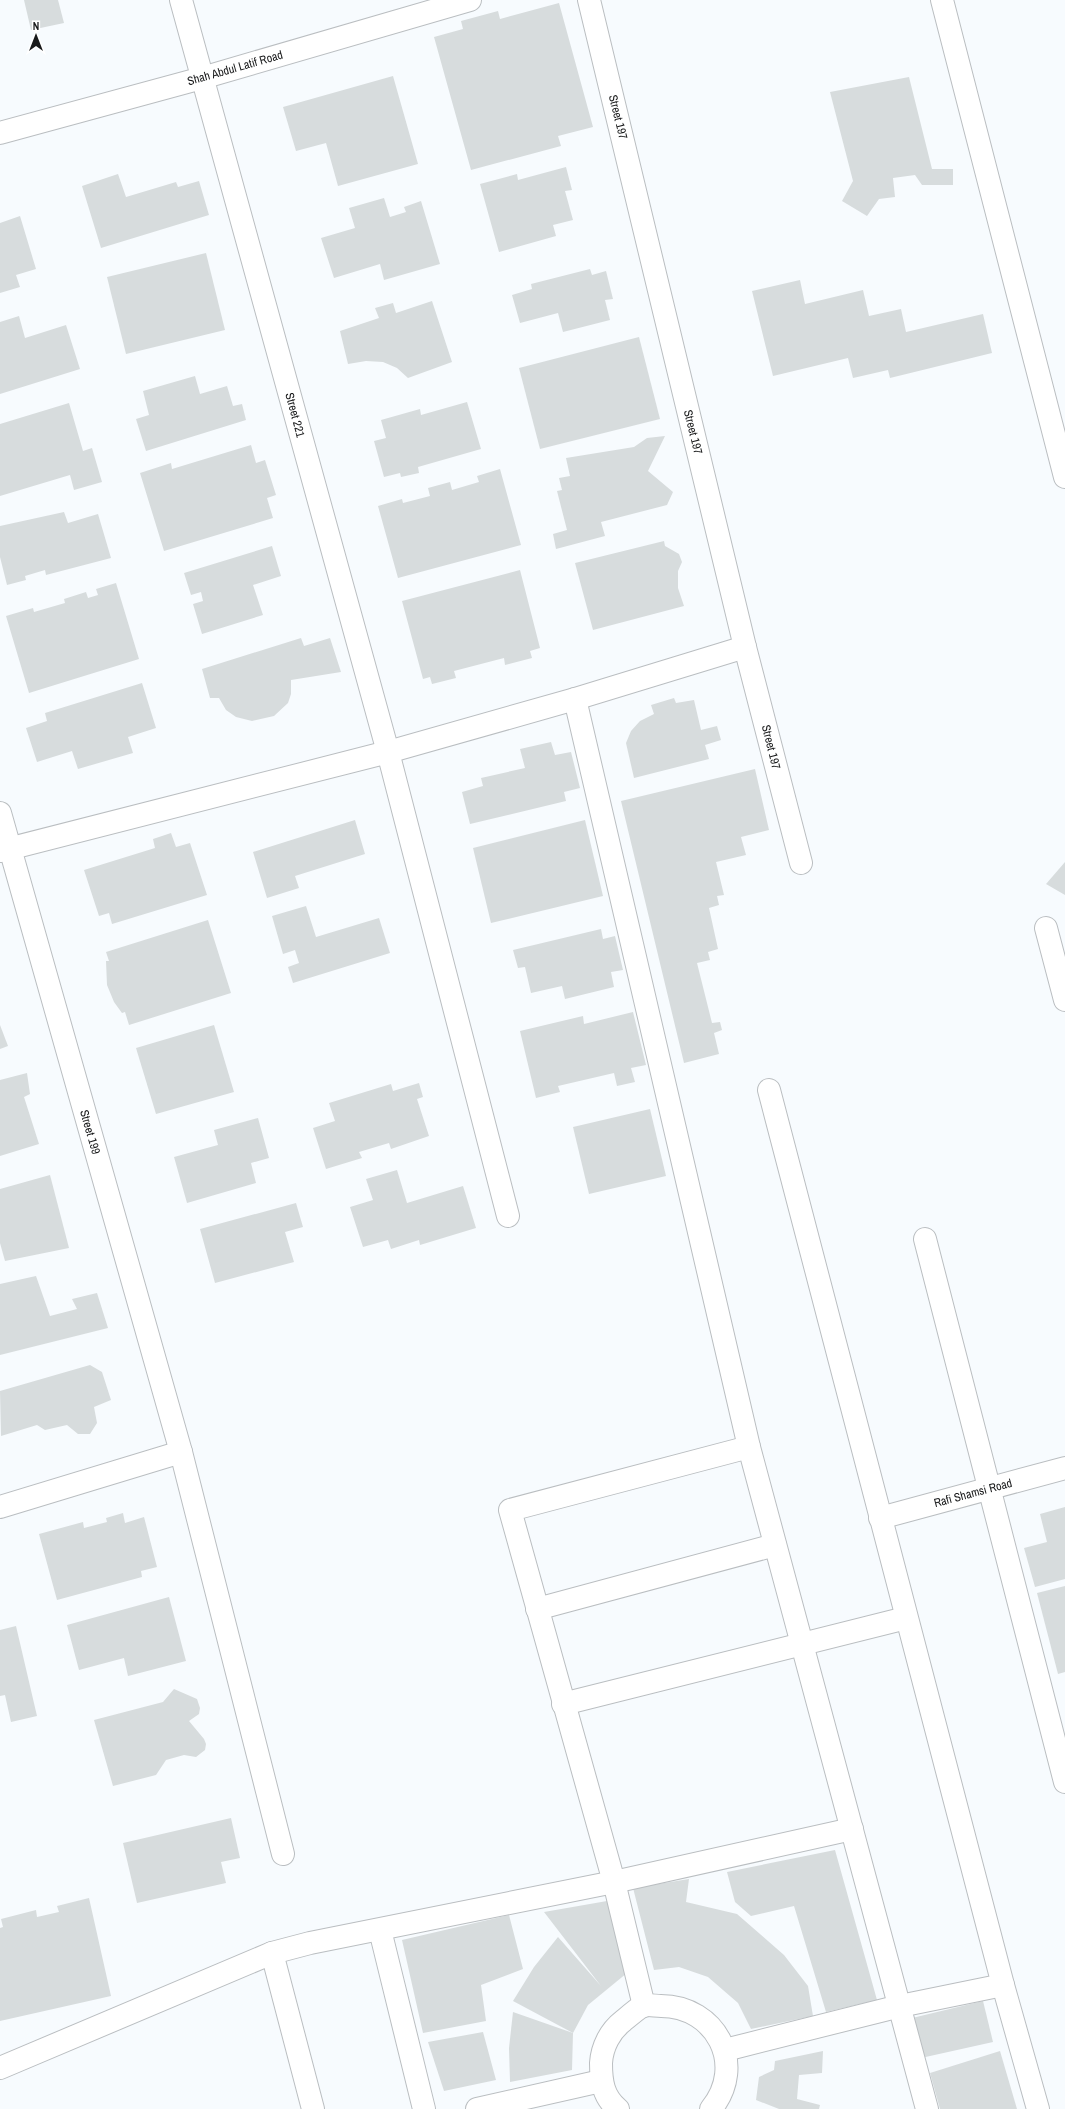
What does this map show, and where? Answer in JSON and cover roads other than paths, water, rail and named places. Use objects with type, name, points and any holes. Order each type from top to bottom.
[{"type":"street","name":"Street 221","points":[[180,0],[388,752],[508,1216]]},
{"type":"street","name":"Shah Abdul Latif Road","points":[[0,133],[202,78],[470,0]]},
{"type":"street","name":"Street 197","points":[[589,0],[745,647],[801,863]]},
{"type":"street","points":[[942,0],[1065,477]]},
{"type":"street","points":[[5,850],[388,752],[575,699],[745,647]]},
{"type":"street","points":[[575,699],[749,1447],[927,2109]]},
{"type":"street","name":"Street 199","points":[[0,812],[5,850],[181,1452],[283,1854]]},
{"type":"street","points":[[1046,928],[1065,1000]]},
{"type":"street","points":[[769,1090],[906,1618],[1003,1985],[1038,2109]]},
{"type":"street","points":[[925,1238],[1065,1782]]},
{"type":"street","points":[[644,2006],[614,1882],[510,1510],[749,1447]]},
{"type":"street","points":[[0,1507],[181,1452]]},
{"type":"street","name":"Rafi Shamsi Road","points":[[880,1518],[1065,1468]]},
{"type":"street","points":[[537,1609],[775,1545]]},
{"type":"street","points":[[563,1704],[906,1618]]},
{"type":"street","points":[[0,2068],[272,1953],[614,1882],[852,1829]]},
{"type":"street","points":[[380,1930],[424,2109]]},
{"type":"street","points":[[272,1953],[313,2109]]},
{"type":"street","points":[[725,2050],[900,2006],[1003,1985]]},
{"type":"street","points":[[618,2109],[610,2103],[601,2081],[602,2051],[616,2026],[644,2006],[672,2006],[701,2018],[717,2034],[725,2050],[727,2072],[723,2088],[711,2109]]},
{"type":"street","points":[[477,2109],[601,2081]]}]
